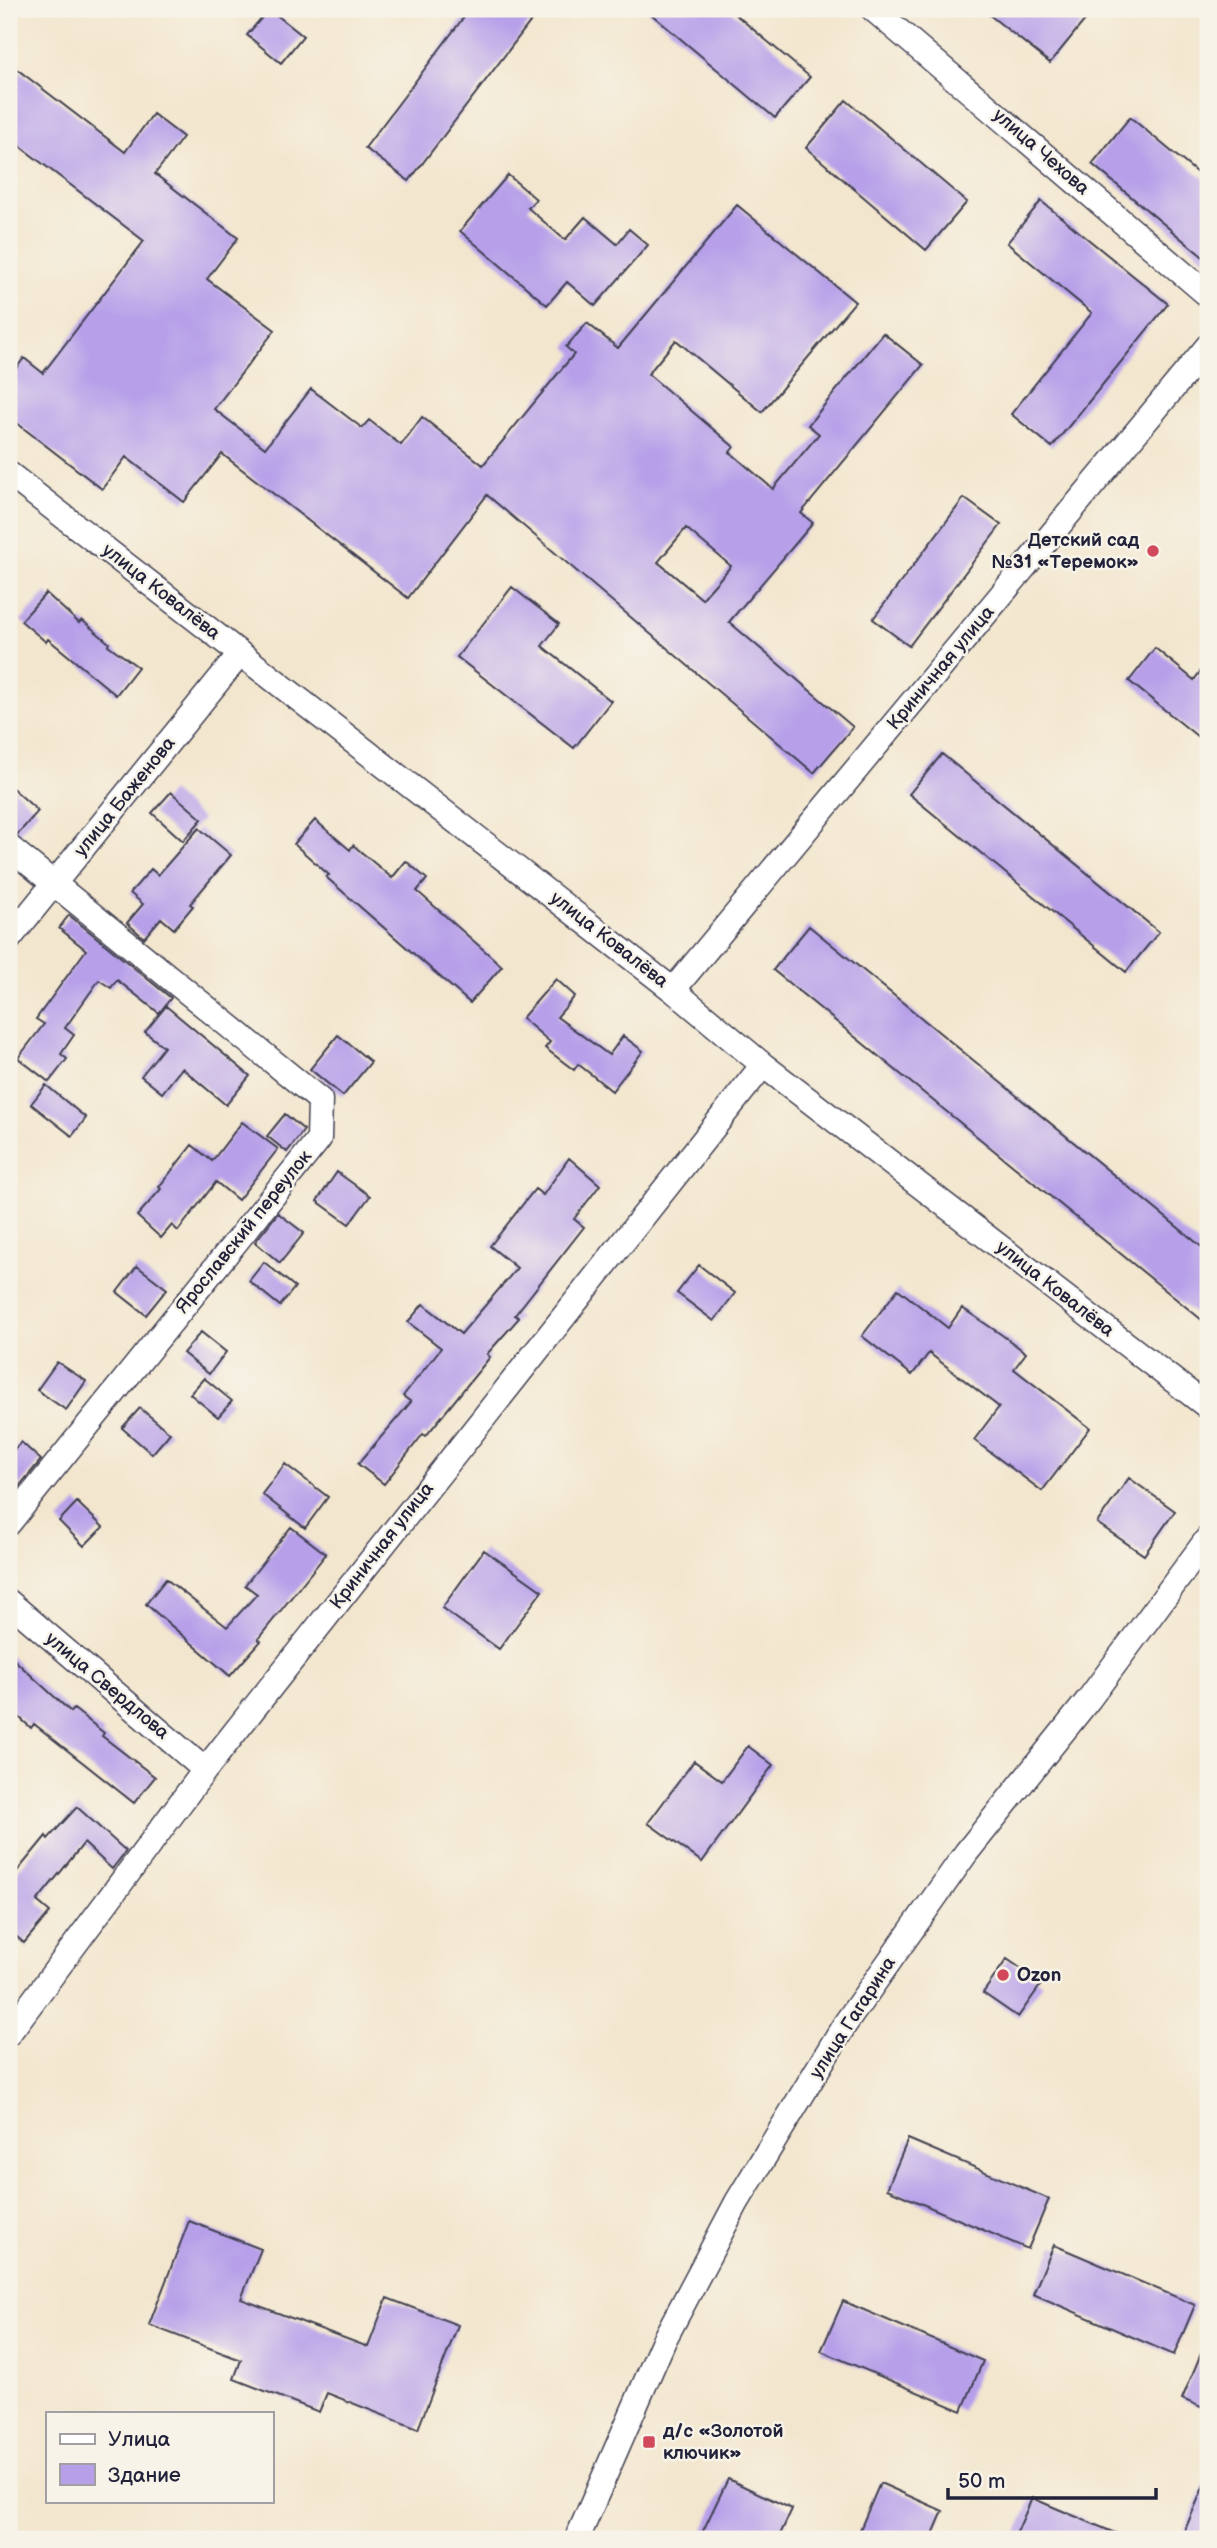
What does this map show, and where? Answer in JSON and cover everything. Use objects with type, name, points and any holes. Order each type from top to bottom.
[{"type":"street","name":"улица Чехова","points":[[873,9],[1208,295]]},
{"type":"street","name":"Криничная улица","points":[[673,990],[1208,346]]},
{"type":"street","name":"улица Ковалёва","points":[[9,474],[673,990],[763,1065],[1208,1407]]},
{"type":"street","name":"улица Баженова","points":[[9,939],[240,654]]},
{"type":"street","points":[[9,847],[54,884]]},
{"type":"street","name":"Ярославский переулок","points":[[9,1524],[318,1139],[320,1100],[54,884]]},
{"type":"street","name":"Криничная улица","points":[[9,2033],[205,1769],[763,1065]]},
{"type":"street","name":"улица Гагарина","points":[[577,2539],[664,2340],[737,2202],[845,2024],[966,1853],[1089,1699],[1207,1541]]},
{"type":"street","name":"улица Свердлова","points":[[9,1602],[205,1769]]},
{"type":"building","points":[[269,9],[303,36],[281,63],[247,35]]},
{"type":"building","points":[[470,9],[540,9],[409,181],[365,148]]},
{"type":"building","points":[[645,9],[729,9],[810,77],[775,118]]},
{"type":"building","points":[[982,9],[1094,9],[1050,63]]},
{"type":"building","points":[[9,63],[125,152],[153,114],[183,137],[155,174],[238,238],[207,279],[275,330],[214,409],[265,448],[311,389],[362,428],[369,420],[401,445],[422,417],[483,465],[574,354],[566,347],[587,323],[618,348],[737,205],[855,302],[762,412],[676,340],[648,374],[734,447],[730,452],[773,489],[819,434],[808,425],[883,333],[923,365],[801,513],[813,523],[729,622],[853,727],[814,773],[487,495],[408,598],[222,454],[184,502],[126,457],[102,489],[9,417],[9,378],[24,358],[43,373],[144,241],[9,138]],"holes":[[[686,528],[731,566],[702,599],[658,562]]]},
{"type":"building","points":[[846,100],[967,202],[926,250],[806,148]]},
{"type":"building","points":[[1130,117],[1208,182],[1208,261],[1092,164]]},
{"type":"building","points":[[508,175],[536,199],[528,208],[565,240],[585,217],[617,244],[629,229],[648,245],[595,306],[567,282],[547,305],[460,231]]},
{"type":"building","points":[[1041,201],[1168,304],[1052,447],[1011,414],[1092,313],[1007,243]]},
{"type":"building","points":[[964,498],[1001,525],[909,646],[873,619]]},
{"type":"building","points":[[512,587],[559,624],[542,646],[611,701],[574,748],[457,657]]},
{"type":"building","points":[[46,593],[79,623],[82,620],[109,643],[108,645],[138,667],[116,695],[48,639],[46,642],[21,621]]},
{"type":"building","points":[[1155,648],[1194,680],[1208,661],[1208,745],[1129,681]]},
{"type":"building","points":[[942,754],[1159,932],[1126,972],[909,794]]},
{"type":"building","points":[[9,785],[38,811],[17,835],[9,832]]},
{"type":"building","points":[[171,792],[202,819],[183,841],[152,813]]},
{"type":"building","points":[[315,820],[350,850],[353,845],[392,878],[406,861],[427,879],[417,891],[502,966],[470,1003],[326,877],[329,875],[294,844]]},
{"type":"building","points":[[199,828],[231,855],[190,904],[193,906],[174,929],[161,918],[144,938],[127,923],[143,904],[130,893],[151,869],[158,875]]},
{"type":"building","points":[[69,915],[171,998],[159,1013],[117,980],[111,988],[99,980],[65,1028],[74,1035],[61,1054],[67,1059],[49,1082],[18,1058],[44,1024],[36,1019],[86,950],[59,928]]},
{"type":"building","points":[[809,926],[1208,1252],[1208,1325],[773,970]]},
{"type":"building","points":[[556,979],[575,996],[557,1017],[609,1055],[623,1036],[643,1051],[612,1091],[578,1064],[574,1070],[545,1048],[550,1042],[522,1018]]},
{"type":"building","points":[[166,1006],[250,1076],[226,1105],[182,1068],[162,1093],[141,1076],[164,1047],[145,1032]]},
{"type":"building","points":[[338,1035],[371,1062],[343,1096],[310,1069]]},
{"type":"building","points":[[46,1085],[86,1118],[72,1136],[31,1104]]},
{"type":"building","points":[[285,1114],[304,1130],[287,1152],[267,1136]]},
{"type":"building","points":[[242,1122],[278,1149],[238,1200],[216,1182],[178,1231],[172,1225],[161,1238],[137,1216],[161,1189],[159,1187],[192,1145],[212,1161]]},
{"type":"building","points":[[569,1158],[600,1185],[574,1219],[584,1227],[515,1315],[519,1318],[487,1354],[490,1357],[384,1484],[358,1464],[411,1402],[403,1396],[441,1348],[408,1322],[423,1304],[461,1334],[517,1268],[490,1246],[535,1189],[543,1195]]},
{"type":"building","points":[[337,1172],[370,1196],[349,1224],[317,1201]]},
{"type":"building","points":[[278,1213],[304,1233],[280,1263],[255,1242]]},
{"type":"building","points":[[264,1262],[295,1287],[280,1306],[249,1281]]},
{"type":"building","points":[[699,1265],[735,1293],[714,1321],[677,1293]]},
{"type":"building","points":[[137,1266],[167,1289],[146,1315],[117,1292]]},
{"type":"building","points":[[898,1289],[948,1328],[962,1308],[1002,1335],[1026,1353],[1014,1369],[1090,1428],[1042,1491],[974,1440],[999,1407],[929,1353],[912,1375],[862,1336]]},
{"type":"building","points":[[201,1332],[226,1352],[209,1374],[183,1353]]},
{"type":"building","points":[[57,1362],[86,1381],[66,1410],[37,1390]]},
{"type":"building","points":[[204,1378],[232,1401],[218,1417],[190,1394]]},
{"type":"building","points":[[140,1408],[170,1433],[152,1454],[122,1428]]},
{"type":"building","points":[[21,1442],[41,1460],[18,1488],[9,1480],[9,1455]]},
{"type":"building","points":[[285,1464],[328,1497],[305,1528],[262,1494]]},
{"type":"building","points":[[1129,1478],[1175,1511],[1144,1555],[1097,1523]]},
{"type":"building","points":[[77,1502],[103,1527],[84,1546],[59,1521]]},
{"type":"building","points":[[291,1527],[326,1554],[258,1639],[261,1641],[230,1676],[146,1604],[166,1579],[227,1627],[257,1594],[245,1585]]},
{"type":"building","points":[[484,1550],[542,1591],[499,1649],[442,1608]]},
{"type":"building","points":[[9,1655],[71,1712],[74,1709],[104,1733],[102,1736],[155,1777],[134,1803],[34,1724],[31,1728],[9,1708]]},
{"type":"building","points":[[748,1746],[773,1765],[702,1862],[648,1823],[694,1761],[722,1781]]},
{"type":"building","points":[[77,1807],[126,1851],[112,1869],[84,1843],[37,1901],[50,1912],[24,1943],[9,1930],[9,1881],[46,1836],[48,1839]]},
{"type":"building","points":[[1007,1959],[1042,1983],[1018,2017],[983,1993]]},
{"type":"building","points":[[908,2139],[1049,2199],[1028,2249],[887,2189]]},
{"type":"building","points":[[189,2221],[261,2249],[241,2299],[368,2347],[387,2298],[458,2325],[418,2429],[327,2393],[319,2412],[234,2379],[241,2360],[149,2325]]},
{"type":"building","points":[[1054,2245],[1195,2305],[1174,2355],[1033,2294]]},
{"type":"building","points":[[843,2301],[983,2361],[962,2411],[821,2351]]},
{"type":"building","points":[[1208,2337],[1208,2410],[1182,2399]]},
{"type":"building","points":[[1208,2476],[1208,2539],[1181,2539]]},
{"type":"building","points":[[728,2479],[792,2509],[778,2539],[699,2539]]},
{"type":"building","points":[[880,2483],[943,2511],[931,2539],[856,2539]]},
{"type":"building","points":[[1032,2498],[1129,2539],[1014,2539]]},
{"type":"place","name":"Детский сад №31 «Теремок»","points":[[1153,551]]},
{"type":"place","name":"Ozon","points":[[1003,1975]]},
{"type":"place","name":"д/с «Золотой ключик»","points":[[649,2442]]}]
